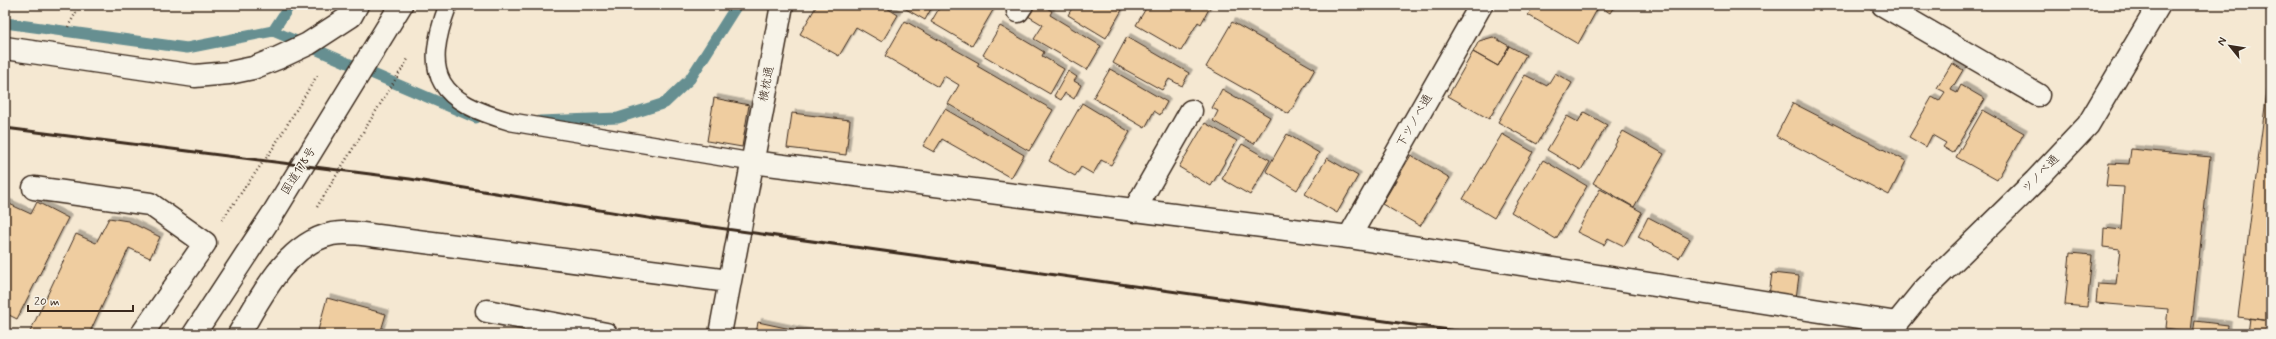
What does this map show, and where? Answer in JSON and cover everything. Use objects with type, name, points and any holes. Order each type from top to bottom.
[{"type":"main road","points":[[5,48],[195,76],[211,76],[254,68],[302,47],[351,16],[358,5]]},
{"type":"main road","name":"国道178号","points":[[194,334],[274,212],[401,5]]},
{"type":"main road","name":"横枕通","points":[[720,334],[782,5]]},
{"type":"main road","name":"下ツノベ通","points":[[1349,236],[1481,5]]},
{"type":"main road","points":[[1882,5],[2038,95]]},
{"type":"main road","name":"ツノベ通","points":[[1895,329],[1923,291],[2035,181],[2088,125],[2159,5]]},
{"type":"main road","points":[[1134,211],[1190,112]]},
{"type":"main road","points":[[752,162],[1134,211],[1349,236],[1895,329]]},
{"type":"main road","points":[[34,188],[150,204],[205,242],[142,334]]},
{"type":"main road","points":[[239,334],[267,289],[291,257],[306,244],[319,237],[334,234],[378,236],[729,281]]},
{"type":"main road","points":[[487,311],[606,334]]},
{"type":"lane","points":[[448,5],[437,37],[435,52],[436,67],[441,81],[451,93],[462,102],[478,110],[512,122],[752,162]]},
{"type":"path","points":[[317,208],[412,52]]},
{"type":"path","points":[[205,242],[274,148],[320,70]]},
{"type":"building","points":[[817,5],[882,5],[898,15],[882,42],[856,27],[839,56],[800,34]]},
{"type":"building","points":[[899,5],[933,5],[925,20]]},
{"type":"building","points":[[941,5],[996,5],[972,46],[931,22]]},
{"type":"building","points":[[1035,5],[1041,5],[1052,11],[1050,15],[1101,46],[1087,70],[1034,39],[1043,25],[1028,16]]},
{"type":"building","points":[[1074,5],[1115,5],[1122,10],[1106,38],[1068,15]]},
{"type":"building","points":[[1148,5],[1211,5],[1201,24],[1198,22],[1181,51],[1136,25]]},
{"type":"building","points":[[1534,5],[1615,5],[1610,13],[1599,6],[1578,44],[1528,15]]},
{"type":"building","points":[[905,21],[979,63],[977,66],[1053,110],[1029,151],[948,104],[959,85],[944,76],[938,87],[885,56]]},
{"type":"building","points":[[1232,22],[1315,69],[1289,114],[1206,67]]},
{"type":"building","points":[[1000,26],[1044,52],[1042,56],[1064,69],[1050,94],[983,55]]},
{"type":"building","points":[[1127,37],[1189,73],[1182,86],[1169,79],[1162,90],[1113,63]]},
{"type":"building","points":[[1493,37],[1509,46],[1498,66],[1473,52],[1479,41]]},
{"type":"building","points":[[1509,46],[1526,55],[1489,119],[1448,96],[1473,52],[1498,66]]},
{"type":"building","points":[[2271,60],[2271,321],[2238,317]]},
{"type":"building","points":[[1952,63],[1963,70],[1951,90],[1957,93],[1961,85],[1985,99],[1953,153],[1943,147],[1946,143],[1932,135],[1926,147],[1909,137],[1932,97],[1939,101],[1945,92],[1937,88]]},
{"type":"building","points":[[1110,69],[1167,102],[1160,115],[1154,111],[1145,128],[1093,98]]},
{"type":"building","points":[[1068,71],[1077,77],[1074,81],[1081,85],[1074,99],[1065,93],[1061,100],[1054,96]]},
{"type":"building","points":[[1555,73],[1572,83],[1537,144],[1498,122],[1525,75],[1547,86]]},
{"type":"building","points":[[1222,89],[1270,117],[1254,144],[1213,121],[1218,111],[1212,108]]},
{"type":"building","points":[[714,98],[749,105],[742,147],[707,141]]},
{"type":"building","points":[[1082,103],[1130,132],[1111,165],[1101,160],[1093,174],[1081,167],[1075,176],[1049,161]]},
{"type":"building","points":[[1793,103],[1906,161],[1889,195],[1776,136]]},
{"type":"building","points":[[945,109],[1024,155],[1011,178],[942,139],[934,152],[923,146]]},
{"type":"building","points":[[1983,110],[2024,133],[1997,180],[1956,157]]},
{"type":"building","points":[[1584,112],[1607,125],[1581,170],[1547,150],[1567,116],[1578,122]]},
{"type":"building","points":[[792,113],[850,120],[846,155],[787,148]]},
{"type":"building","points":[[1205,123],[1237,141],[1211,186],[1179,167]]},
{"type":"building","points":[[1623,131],[1664,154],[1634,207],[1593,183]]},
{"type":"building","points":[[1287,134],[1319,153],[1297,190],[1266,171]]},
{"type":"building","points":[[1502,134],[1533,152],[1494,218],[1463,199]]},
{"type":"building","points":[[1242,144],[1270,160],[1250,195],[1222,179]]},
{"type":"building","points":[[2131,149],[2210,157],[2191,332],[2166,328],[2168,309],[2096,303],[2098,283],[2116,284],[2120,249],[2103,247],[2104,228],[2121,230],[2124,187],[2106,186],[2109,163],[2129,164]]},
{"type":"building","points":[[1411,155],[1450,178],[1420,226],[1382,204]]},
{"type":"building","points":[[1327,158],[1358,176],[1337,213],[1305,194]]},
{"type":"building","points":[[1543,160],[1587,186],[1556,239],[1511,212]]},
{"type":"building","points":[[1600,189],[1642,212],[1624,246],[1608,238],[1604,245],[1577,232]]},
{"type":"building","points":[[5,202],[31,214],[37,202],[68,218],[17,319],[5,313]]},
{"type":"building","points":[[1648,217],[1690,239],[1679,258],[1638,237]]},
{"type":"building","points":[[109,218],[128,221],[160,237],[150,258],[129,248],[89,334],[29,334],[76,234],[96,243]]},
{"type":"building","points":[[2070,253],[2092,255],[2087,307],[2065,305]]},
{"type":"building","points":[[1772,273],[1799,276],[1796,298],[1769,295]]},
{"type":"building","points":[[327,298],[386,314],[380,334],[317,334]]},
{"type":"building","points":[[2250,318],[2271,321],[2271,334],[2248,334]]},
{"type":"building","points":[[2195,321],[2228,325],[2227,334],[2193,334]]},
{"type":"building","points":[[758,322],[814,334],[756,334]]},
{"type":"waterway","points":[[273,31],[290,5]]},
{"type":"waterway","points":[[540,121],[618,118],[665,103],[690,79],[737,5]]},
{"type":"waterway","points":[[5,23],[187,48],[273,31],[476,118]]},
{"type":"railway","points":[[5,128],[410,179],[654,219],[1478,334]]}]
